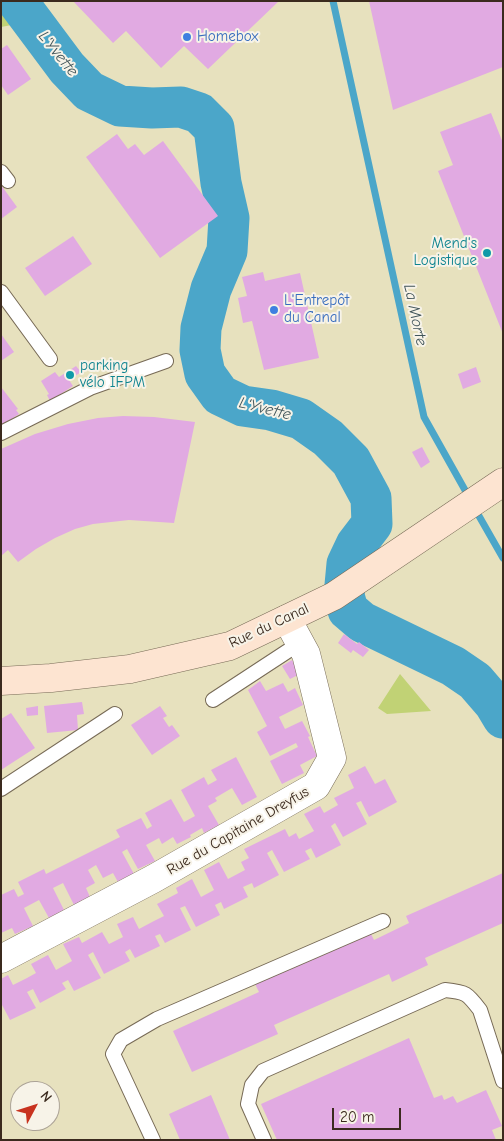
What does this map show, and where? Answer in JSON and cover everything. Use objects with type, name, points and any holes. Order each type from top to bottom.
[{"type":"street","name":"Rue du Canal","points":[[1,681],[130,670],[230,646],[334,596],[503,482]]},
{"type":"street","name":"Rue du Capitaine Dreyfus","points":[[1,959],[153,880],[316,786],[332,758],[306,654],[287,619]]},
{"type":"lane","points":[[1,292],[50,359]]},
{"type":"lane","points":[[1,433],[90,388],[166,361]]},
{"type":"lane","points":[[213,700],[300,643]]},
{"type":"lane","points":[[1,789],[115,714]]},
{"type":"lane","points":[[152,1140],[113,1054],[121,1040],[156,1019],[383,921]]},
{"type":"lane","points":[[264,1140],[248,1104],[252,1085],[263,1071],[445,990],[462,992],[480,1010],[503,1081]]},
{"type":"green space","points":[[1,1],[12,1],[26,20],[1,27]]},
{"type":"green space","points":[[400,674],[431,711],[387,714],[378,708]]},
{"type":"building","name":"Homebox","points":[[73,1],[279,1],[208,69],[184,46],[161,68],[126,31],[113,43]]},
{"type":"building","points":[[369,1],[503,1],[503,67],[393,110]]},
{"type":"building","points":[[7,45],[31,79],[8,95],[1,85],[1,49]]},
{"type":"building","name":"Mend's Logistique","points":[[491,113],[503,143],[503,334],[438,171],[453,165],[440,132]]},
{"type":"building","points":[[117,134],[128,149],[135,144],[144,155],[163,141],[218,216],[160,258],[86,157]]},
{"type":"building","points":[[1,185],[17,207],[1,219]]},
{"type":"building","points":[[73,236],[92,264],[45,296],[25,268]]},
{"type":"building","name":"L'Entrepôt du Canal","points":[[263,272],[265,281],[300,273],[319,358],[264,370],[252,321],[243,323],[238,298],[247,296],[242,277]]},
{"type":"building","points":[[1,334],[14,352],[1,361]]},
{"type":"building","points":[[76,366],[81,372],[69,380],[73,386],[50,401],[47,395],[49,394],[41,381],[55,372],[59,377]]},
{"type":"building","points":[[476,367],[481,382],[463,389],[458,374]]},
{"type":"building","points":[[1,387],[18,409],[16,410],[19,414],[1,426]]},
{"type":"building","points":[[123,416],[154,417],[195,422],[174,523],[129,520],[93,524],[75,529],[55,538],[18,562],[8,550],[1,556],[1,449],[35,434],[68,424],[98,418]]},
{"type":"building","points":[[422,447],[430,462],[421,468],[412,452]]},
{"type":"building","points":[[344,634],[369,650],[363,657],[353,650],[351,653],[338,643]]},
{"type":"building","points":[[292,660],[300,674],[290,679],[282,666]]},
{"type":"building","points":[[260,681],[266,691],[283,683],[288,692],[295,688],[303,705],[279,717],[285,729],[302,721],[317,756],[300,765],[304,773],[282,784],[270,761],[298,747],[296,743],[270,756],[257,732],[267,726],[248,690]]},
{"type":"building","points":[[82,702],[84,714],[77,715],[78,730],[47,733],[44,706]]},
{"type":"building","points":[[38,706],[38,715],[27,716],[26,708]]},
{"type":"building","points":[[160,706],[167,716],[163,718],[169,727],[172,725],[180,736],[152,755],[131,725]]},
{"type":"building","points":[[11,713],[35,748],[1,770],[1,719]]},
{"type":"building","points":[[236,757],[257,797],[242,805],[232,788],[215,798],[217,801],[208,806],[219,825],[204,833],[202,828],[190,835],[191,837],[177,844],[173,837],[162,844],[159,838],[146,845],[155,861],[138,869],[127,849],[122,852],[134,874],[118,882],[113,873],[103,878],[96,865],[88,870],[95,883],[86,888],[90,897],[74,905],[63,883],[53,888],[64,910],[49,918],[39,900],[24,908],[33,926],[15,934],[12,928],[1,933],[1,895],[14,889],[18,897],[24,894],[18,882],[44,869],[46,874],[120,837],[116,830],[141,818],[147,829],[152,826],[145,813],[171,799],[184,822],[195,816],[181,790],[204,777],[208,785],[217,780],[211,770]]},
{"type":"building","points":[[365,766],[375,784],[385,779],[397,802],[369,817],[361,801],[356,803],[367,824],[343,837],[335,823],[331,826],[341,845],[316,858],[311,848],[305,851],[310,859],[284,872],[272,850],[267,853],[279,875],[254,888],[252,883],[243,887],[248,897],[224,909],[221,902],[215,905],[220,915],[196,927],[185,906],[180,908],[191,930],[165,943],[160,934],[155,936],[160,946],[135,958],[130,949],[125,952],[130,961],[104,974],[93,952],[88,955],[101,978],[74,991],[68,980],[62,983],[66,989],[40,1003],[33,989],[27,992],[36,1008],[10,1020],[1,1003],[1,979],[8,975],[13,985],[27,978],[36,973],[31,964],[48,955],[56,970],[72,961],[63,944],[79,937],[82,943],[102,932],[109,944],[123,937],[117,924],[133,917],[139,929],[164,916],[157,904],[178,893],[176,888],[192,879],[201,897],[214,890],[204,870],[219,862],[228,879],[245,870],[241,862],[249,858],[244,849],[285,829],[289,837],[296,833],[299,839],[314,831],[304,814],[320,806],[324,813],[338,805],[334,798],[354,788],[348,775]]},
{"type":"building","points":[[503,873],[503,923],[425,958],[428,965],[392,982],[389,974],[274,1025],[278,1034],[192,1072],[173,1031],[259,992],[255,984],[370,932],[374,940],[409,923],[406,916]]},
{"type":"building","points":[[409,1038],[434,1098],[442,1095],[444,1100],[453,1096],[457,1103],[486,1090],[502,1126],[492,1130],[496,1140],[277,1140],[261,1104]]},
{"type":"building","points":[[211,1095],[230,1140],[180,1140],[169,1114]]},
{"type":"waterway","name":"L'Yvette","points":[[17,1],[67,68],[89,91],[120,106],[181,107],[199,113],[214,128],[221,183],[229,218],[227,251],[211,289],[201,328],[200,350],[205,374],[220,395],[243,406],[271,410],[301,419],[328,438],[351,461],[371,498],[372,524],[356,545],[347,564],[344,596],[348,610],[362,622],[453,666],[475,681],[494,703],[503,718]]},
{"type":"waterway","name":"La Morte","points":[[333,1],[424,417],[470,499]]},
{"type":"waterway","name":"La Morte","points":[[475,509],[503,558]]},
{"type":"place","name":"Homebox","points":[[187,37]]},
{"type":"place","name":"Mend's Logistique","points":[[487,253]]},
{"type":"place","name":"L'Entrepôt du Canal","points":[[274,310]]},
{"type":"place","name":"parking vélo IFPM","points":[[70,375]]}]
